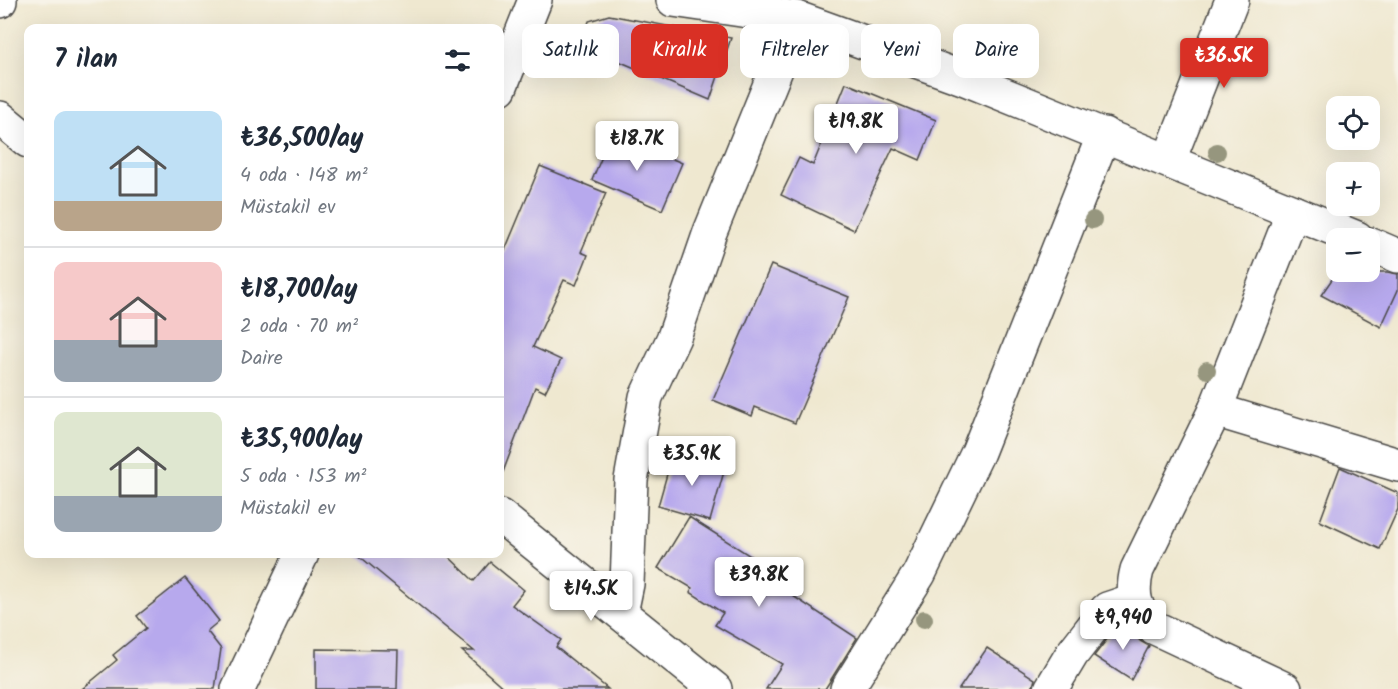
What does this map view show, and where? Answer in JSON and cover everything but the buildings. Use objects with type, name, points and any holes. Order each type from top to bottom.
[{"type":"street","points":[[504,78],[535,0]]},
{"type":"street","points":[[673,0],[797,18],[963,78],[1332,228]]},
{"type":"street","points":[[1169,160],[1232,0]]},
{"type":"street","points":[[621,613],[627,584],[631,480],[646,397],[674,337],[710,232],[797,18]]},
{"type":"street","points":[[0,118],[24,138]]},
{"type":"street","points":[[847,689],[919,574],[978,452],[1104,134]]},
{"type":"street","points":[[1285,689],[1153,627],[1145,620],[1134,600],[1133,585],[1137,570],[1215,410],[1293,212]]},
{"type":"street","points":[[1380,248],[1398,256]]},
{"type":"street","points":[[1215,410],[1398,465]]},
{"type":"street","points":[[504,519],[715,689]]},
{"type":"street","points":[[238,689],[300,558]]},
{"type":"street","points":[[1051,689],[1072,654],[1107,609],[1134,600]]}]
